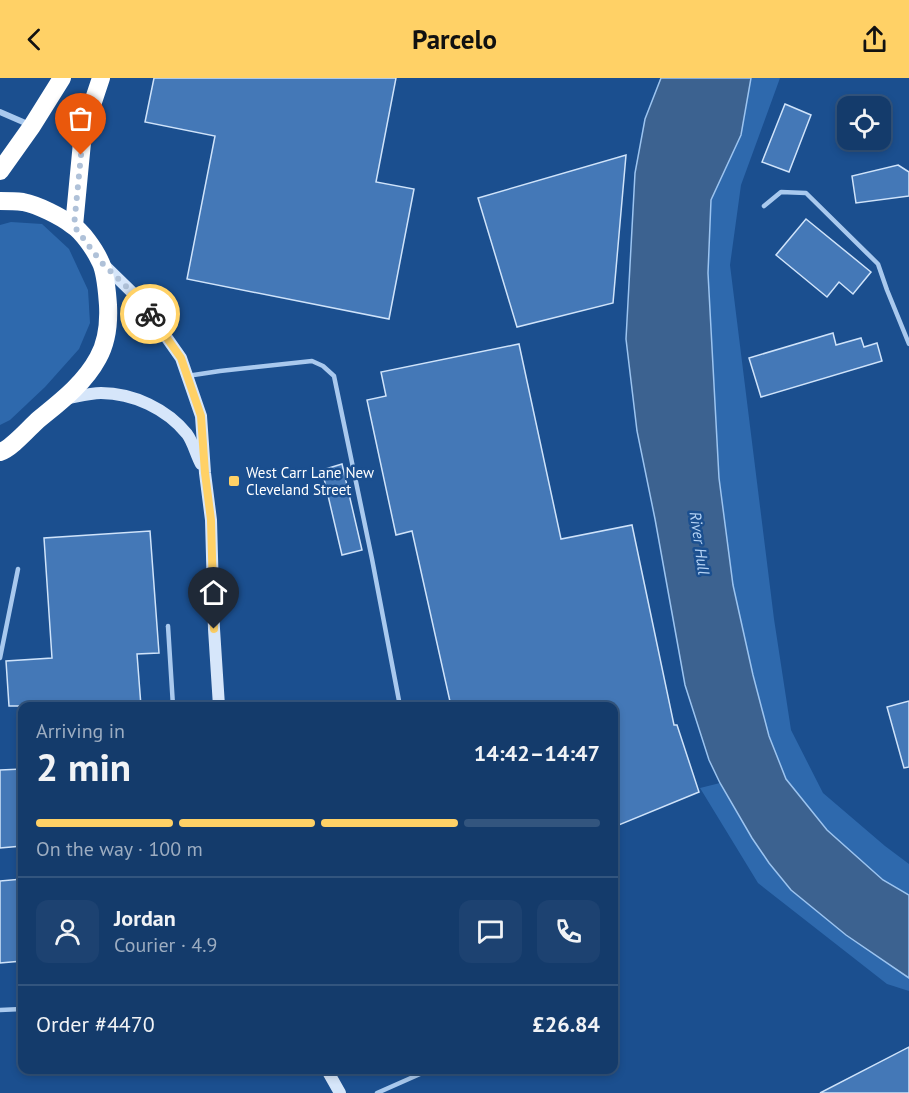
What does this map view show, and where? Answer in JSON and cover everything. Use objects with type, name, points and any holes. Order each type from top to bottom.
[{"type":"highway","points":[[0,171],[62,78]]},
{"type":"highway","points":[[74,226],[83,132],[101,78]]},
{"type":"highway","points":[[0,201],[25,203],[49,212],[74,226],[101,262],[107,292],[108,318],[106,338],[99,358],[85,378],[2,453]]},
{"type":"street","points":[[0,112],[32,126]]},
{"type":"street","points":[[101,262],[141,301],[181,358],[201,416],[211,520],[219,702]]},
{"type":"street","points":[[64,399],[100,393],[125,396],[148,403],[173,420],[188,435],[205,473]]},
{"type":"street","points":[[329,1074],[340,1093]]},
{"type":"lane","points":[[764,206],[781,192],[806,194],[878,264],[909,344]]},
{"type":"lane","points":[[187,376],[312,361],[323,366],[334,376],[399,702]]},
{"type":"lane","points":[[0,658],[18,568]]},
{"type":"lane","points":[[168,626],[172,702]]},
{"type":"lane","points":[[0,1010],[18,1009]]},
{"type":"lane","points":[[377,1093],[420,1074]]},
{"type":"shaded area","points":[[751,78],[780,78],[741,185],[730,265],[774,619],[791,730],[823,793],[909,864],[909,895],[883,880],[827,830],[786,779],[769,736],[733,585],[719,478],[708,273],[711,200],[741,135]]},
{"type":"shaded area","points":[[11,222],[42,224],[69,249],[88,290],[90,323],[79,349],[45,387],[10,420],[0,425],[0,225]]},
{"type":"shaded area","points":[[720,783],[752,838],[791,890],[846,935],[909,978],[909,991],[887,984],[758,883],[700,788]]},
{"type":"water","name":"River Hull","points":[[661,78],[751,78],[741,135],[711,200],[708,273],[719,478],[733,585],[769,736],[786,779],[827,830],[883,880],[909,895],[909,978],[846,935],[791,890],[769,863],[752,838],[709,760],[685,685],[637,431],[626,339],[635,173],[645,119]]},
{"type":"building","points":[[154,78],[396,78],[376,182],[414,189],[389,319],[187,279],[215,136],[145,122]]},
{"type":"building","points":[[785,104],[811,115],[789,172],[762,162]]},
{"type":"building","points":[[626,155],[613,303],[517,327],[478,198]]},
{"type":"building","points":[[898,165],[909,172],[909,196],[856,203],[852,176]]},
{"type":"building","points":[[806,219],[871,272],[853,294],[839,282],[827,297],[776,255]]},
{"type":"building","points":[[833,333],[836,345],[861,338],[864,347],[877,343],[882,361],[761,397],[749,358]]},
{"type":"building","points":[[519,344],[561,539],[632,525],[674,725],[677,725],[699,792],[618,825],[618,702],[450,702],[412,531],[396,535],[367,400],[386,396],[381,372]]},
{"type":"building","points":[[342,464],[362,550],[342,555],[322,470]]},
{"type":"building","points":[[150,531],[159,653],[137,654],[141,702],[18,702],[18,706],[9,706],[6,661],[52,658],[44,538]]},
{"type":"building","points":[[909,701],[909,767],[904,768],[887,707]]},
{"type":"building","points":[[18,769],[18,846],[0,848],[0,770]]},
{"type":"building","points":[[18,879],[18,961],[0,963],[0,881]]},
{"type":"building","points":[[909,1047],[909,1093],[820,1093]]},
{"type":"way so far","points":[[81,155],[74,226],[101,262],[141,301],[150,314]]},
{"type":"place","name":"West Carr Lane New Cleveland Street","points":[[234,481]]},
{"type":"route","points":[[150,314],[181,358],[201,416],[211,520],[214,629]]}]
